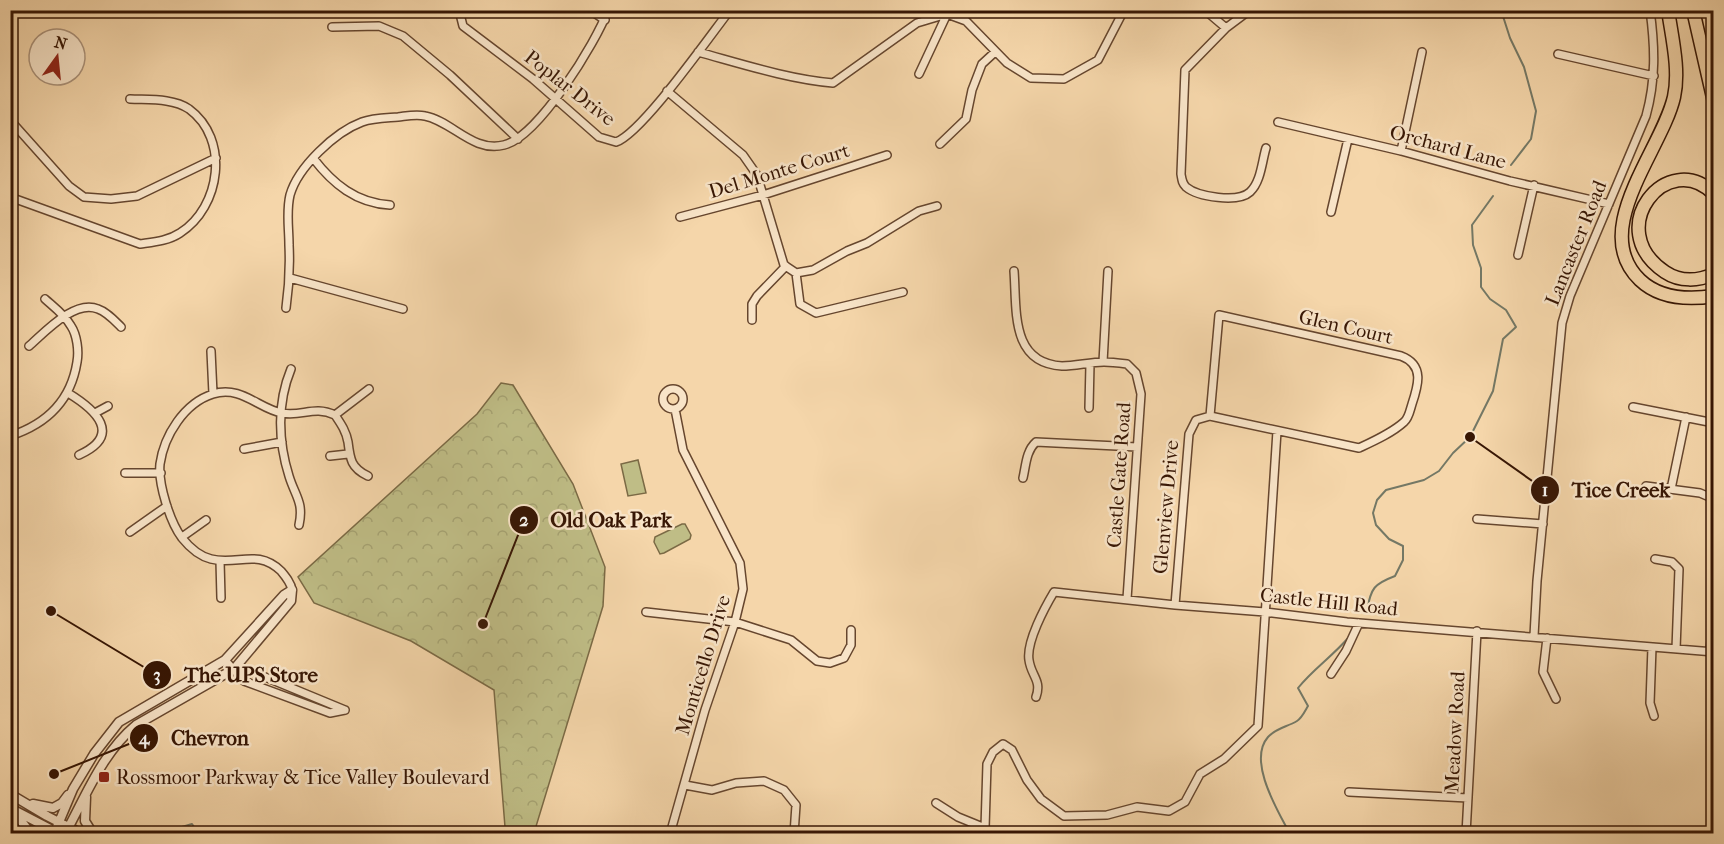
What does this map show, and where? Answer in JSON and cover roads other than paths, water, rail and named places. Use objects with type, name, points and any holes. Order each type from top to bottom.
[{"type":"highway","points":[[1668,10],[1675,67],[1674,94],[1665,122],[1626,208],[1622,228],[1624,251],[1627,262],[1634,273],[1642,282],[1658,292],[1676,297],[1713,296]]},
{"type":"highway","points":[[1693,10],[1713,102]]},
{"type":"highway","points":[[1713,194],[1699,183],[1686,180],[1668,183],[1652,194],[1644,208],[1638,228],[1645,253],[1650,260],[1669,274],[1693,279],[1713,274]]},
{"type":"street","name":"Poplar Drive","points":[[459,10],[463,26],[533,80],[599,137],[616,142],[630,134],[667,91],[727,12]]},
{"type":"street","points":[[590,10],[605,20]]},
{"type":"street","points":[[286,308],[290,278],[287,215],[290,194],[298,177],[313,158],[347,130],[362,122],[379,118],[426,116],[476,142],[491,146],[505,145],[518,139],[528,131],[555,99],[591,46],[608,10]]},
{"type":"street","points":[[698,52],[755,68],[833,83],[917,23],[948,12],[966,21],[1007,63],[1031,78],[1064,79],[1098,60],[1124,10]]},
{"type":"street","points":[[1250,10],[1226,28],[1185,70],[1180,174],[1182,182],[1199,194],[1224,198],[1245,197],[1253,191],[1258,181],[1266,147]]},
{"type":"street","name":"Lancaster Road","points":[[1534,636],[1558,341],[1570,296],[1646,116],[1654,76],[1654,39],[1650,10]]},
{"type":"street","points":[[1206,11],[1226,28]]},
{"type":"street","points":[[920,74],[948,12]]},
{"type":"street","points":[[332,27],[379,26],[403,36],[450,75],[518,139]]},
{"type":"street","points":[[940,144],[966,119],[972,90],[982,64],[995,52]]},
{"type":"street","points":[[1401,150],[1422,52]]},
{"type":"street","points":[[1558,54],[1654,76]]},
{"type":"street","points":[[667,91],[742,155],[757,175],[784,265],[796,273],[813,270],[867,243],[920,211],[937,206]]},
{"type":"street","points":[[10,197],[140,244],[160,242],[180,234],[196,220],[209,202],[216,158],[210,137],[203,122],[188,108],[168,101],[130,99]]},
{"type":"street","points":[[10,120],[69,186],[84,197],[111,199],[137,196],[216,158]]},
{"type":"street","name":"Orchard Lane","points":[[1278,122],[1401,150],[1609,204]]},
{"type":"street","points":[[1331,212],[1348,138]]},
{"type":"street","name":"Del Monte Court","points":[[680,217],[763,195],[887,155]]},
{"type":"street","points":[[313,158],[324,172],[347,192],[370,202],[390,205]]},
{"type":"street","points":[[1518,255],[1534,185]]},
{"type":"street","points":[[752,320],[752,304],[757,296],[786,267]]},
{"type":"street","name":"Castle Gate Road","points":[[1014,271],[1018,322],[1022,342],[1030,355],[1043,362],[1061,366],[1103,362],[1127,364],[1136,373],[1141,394],[1127,599]]},
{"type":"street","points":[[1103,362],[1108,271]]},
{"type":"street","points":[[796,273],[800,304],[816,313],[903,292]]},
{"type":"street","points":[[290,278],[404,309]]},
{"type":"street","points":[[10,436],[39,424],[56,410],[68,393],[75,373],[78,357],[72,327],[45,299]]},
{"type":"street","points":[[29,346],[63,316],[85,308],[97,308],[121,327]]},
{"type":"street","name":"Glen Court","points":[[1219,315],[1401,356],[1410,359],[1417,370],[1418,384],[1406,420],[1376,440],[1359,448],[1210,416],[1219,315]]},
{"type":"street","points":[[211,351],[213,394]]},
{"type":"street","points":[[1089,408],[1090,364]]},
{"type":"street","points":[[291,369],[284,385],[280,413],[282,442],[290,477],[301,506],[299,525]]},
{"type":"street","points":[[335,415],[369,389]]},
{"type":"street","points":[[68,393],[95,413],[102,427],[101,438],[93,449],[79,455]]},
{"type":"street","points":[[67,830],[104,761],[128,732],[136,725],[234,669],[291,601],[291,585],[284,574],[267,562],[251,558],[220,561],[201,555],[182,537],[167,507],[160,473],[164,451],[177,421],[192,406],[213,394],[243,395],[280,413],[294,414],[318,410],[335,415],[344,428],[351,465],[368,477]]},
{"type":"street","points":[[95,413],[108,406]]},
{"type":"street","points":[[1633,407],[1713,423]]},
{"type":"street","name":"Monticello Drive","points":[[670,834],[705,710],[735,622],[743,589],[740,563],[683,450],[675,409]]},
{"type":"street","name":"Glenview Drive","points":[[1175,606],[1189,434],[1196,420],[1210,416]]},
{"type":"street","points":[[1671,489],[1686,417]]},
{"type":"street","points":[[936,803],[958,817],[985,828],[987,764],[993,752],[1004,744],[1012,750],[1027,780],[1041,799],[1064,816],[1107,815],[1137,807],[1169,811],[1185,802],[1200,774],[1224,759],[1258,726],[1277,431]]},
{"type":"street","points":[[244,450],[282,442]]},
{"type":"street","points":[[1023,478],[1031,446],[1036,442],[1137,447]]},
{"type":"street","points":[[330,456],[348,454]]},
{"type":"street","points":[[125,473],[160,473]]},
{"type":"street","points":[[1646,486],[1700,493],[1713,499]]},
{"type":"street","points":[[130,532],[167,507]]},
{"type":"street","points":[[1477,519],[1543,524]]},
{"type":"street","points":[[182,537],[206,520]]},
{"type":"street","points":[[1655,559],[1672,562],[1679,569],[1676,649]]},
{"type":"street","points":[[220,561],[221,598]]},
{"type":"street","points":[[11,808],[56,833],[74,789],[93,754],[119,722],[225,660],[284,595],[292,590]]},
{"type":"street","name":"Castle Hill Road","points":[[1036,696],[1039,684],[1032,670],[1029,654],[1040,617],[1054,592],[1359,623],[1712,651]]},
{"type":"street","points":[[646,612],[735,622],[791,640],[817,661],[830,663],[844,658],[851,645],[851,630]]},
{"type":"street","points":[[1712,651],[1713,612]]},
{"type":"street","points":[[1331,675],[1346,651],[1359,623]]},
{"type":"street","name":"Meadow Road","points":[[1466,834],[1477,632]]},
{"type":"street","points":[[1547,638],[1543,672],[1556,699]]},
{"type":"street","points":[[1652,646],[1650,704],[1654,716]]},
{"type":"street","points":[[225,660],[244,681],[330,713],[345,710],[253,672],[234,669]]},
{"type":"street","points":[[685,785],[712,790],[736,783],[764,782],[784,790],[796,806],[795,834]]},
{"type":"street","points":[[14,796],[41,807],[53,808],[62,803],[74,789]]},
{"type":"street","points":[[87,792],[85,821],[93,834]]},
{"type":"street","points":[[1349,792],[1468,798]]},
{"type":"street","points":[[14,796],[59,822],[67,830],[82,834]]},
{"type":"street","points":[[11,808],[31,834]]},
{"type":"waterway","points":[[1501,10],[1510,38],[1524,67],[1536,111],[1531,139],[1511,165]]},
{"type":"waterway","points":[[1367,610],[1372,592],[1378,584],[1395,576],[1403,560],[1403,546],[1389,539],[1376,525],[1373,513],[1377,500],[1386,490],[1424,480],[1439,471],[1470,437],[1493,391],[1503,339],[1516,327],[1506,310],[1490,299],[1481,287],[1481,268],[1473,245],[1472,225],[1493,196]]},
{"type":"waterway","points":[[1290,834],[1267,786],[1261,759],[1262,747],[1271,734],[1297,721],[1302,716],[1308,706],[1298,688],[1349,637]]},
{"type":"waterway","points":[[171,834],[175,829],[192,824],[199,834]]},
{"type":"waterway","points":[[234,834],[245,829],[265,834]]},
{"type":"waterway","points":[[280,834],[283,830],[297,831],[301,834]]},
{"type":"place","name":"Tice Creek","points":[[1470,437]]},
{"type":"place","name":"The UPS Store","points":[[51,611]]},
{"type":"place","name":"Old Oak Park","points":[[483,624]]},
{"type":"place","name":"Chevron","points":[[54,774]]},
{"type":"place","name":"Rossmoor Parkway & Tice Valley Boulevard","points":[[104,777]]}]
